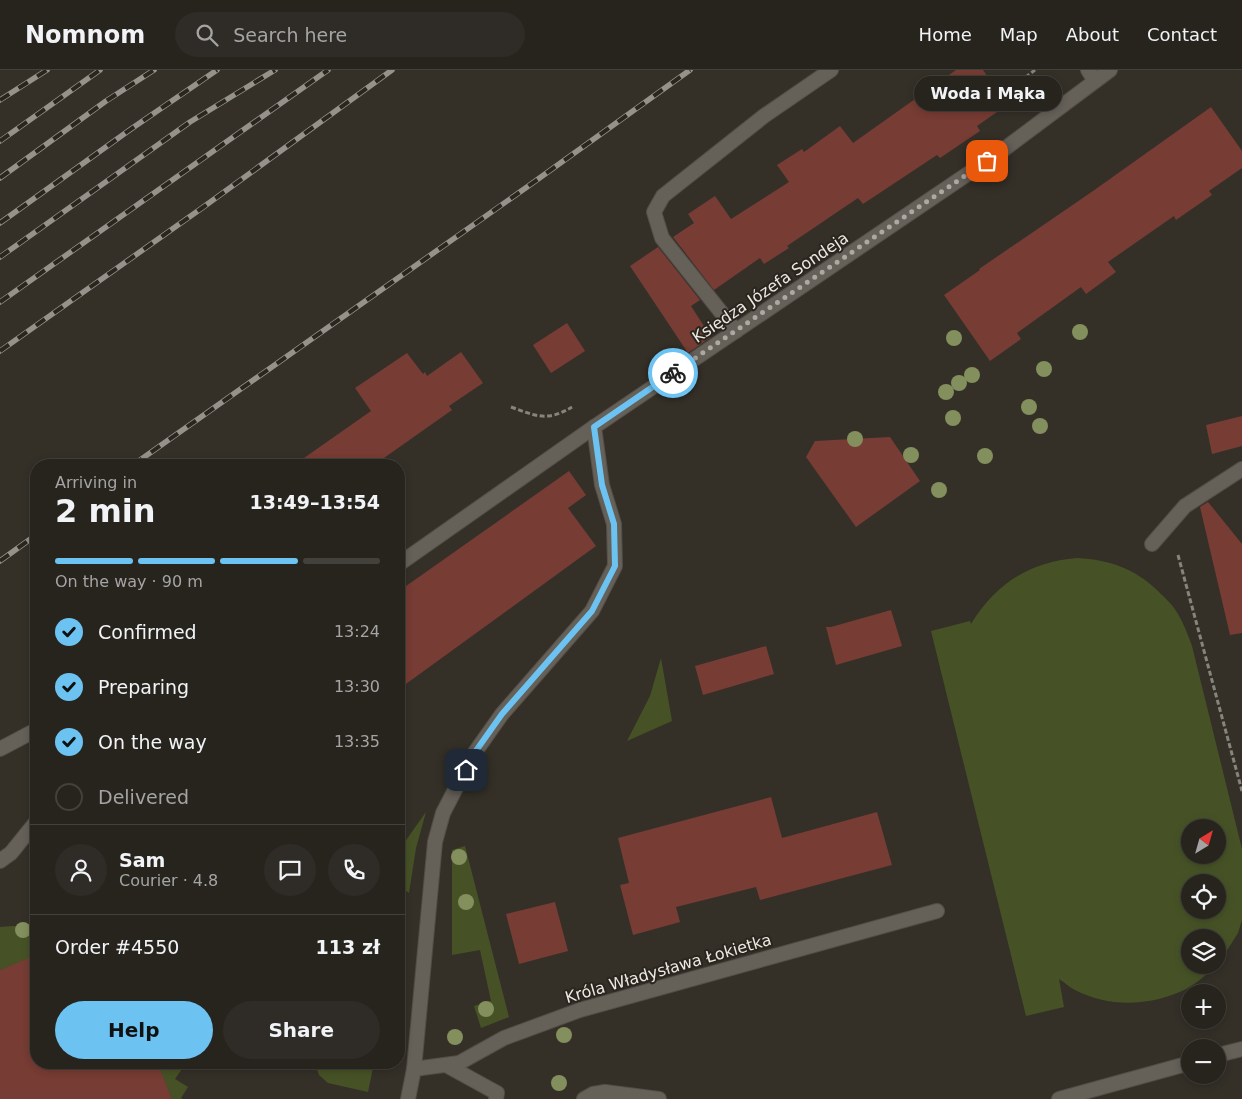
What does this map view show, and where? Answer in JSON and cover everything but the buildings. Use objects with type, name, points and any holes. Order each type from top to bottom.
[{"type":"street","points":[[736,331],[662,238],[654,212],[663,196],[764,116],[831,70]]},
{"type":"street","name":"Księdza Józefa Sondeja","points":[[405,560],[594,427],[1003,150],[1092,76],[1110,70]]},
{"type":"street","points":[[408,1099],[414,1069],[436,842],[443,813],[473,755],[502,714],[592,611],[615,566],[614,524],[602,485],[594,427]]},
{"type":"street","points":[[1152,544],[1185,506],[1242,469]]},
{"type":"street","points":[[0,749],[30,733]]},
{"type":"street","points":[[0,861],[10,853],[30,829]]},
{"type":"street","name":"Króla Władysława Łokietka","points":[[414,1069],[459,1063],[504,1038],[580,1010],[937,911]]},
{"type":"street","points":[[1226,1053],[1242,1049]]},
{"type":"street","points":[[446,1064],[497,1093],[496,1099]]},
{"type":"street","points":[[1059,1099],[1181,1065]]},
{"type":"street","points":[[584,1099],[593,1094],[605,1092],[659,1099]]},
{"type":"path","points":[[1170,523],[1242,791]]},
{"type":"green space","points":[[1077,558],[1111,563],[1131,571],[1149,583],[1169,602],[1182,622],[1192,646],[1242,849],[1242,920],[1238,933],[1226,952],[1226,929],[1181,929],[1181,974],[1206,974],[1194,984],[1181,984],[1181,991],[1173,995],[1145,1002],[1116,1002],[1088,996],[1073,989],[1059,979],[1064,1007],[1026,1016],[931,631],[970,621],[971,624],[991,597],[1003,586],[1029,570],[1044,564]]},
{"type":"green space","points":[[661,658],[672,721],[627,741],[650,696]]},
{"type":"green space","points":[[426,812],[416,848],[409,893],[405,890],[405,842]]},
{"type":"green space","points":[[465,846],[509,1017],[481,1028],[474,1006],[491,1001],[480,950],[452,955],[452,850]]},
{"type":"green space","points":[[13,926],[30,928],[30,958],[0,970],[0,927]]},
{"type":"green space","points":[[160,1069],[182,1069],[175,1079],[188,1087],[181,1098],[183,1099],[172,1099]]},
{"type":"green space","points":[[317,1069],[373,1069],[368,1092],[328,1083],[319,1075]]},
{"type":"railway","points":[[0,100],[47,70]]},
{"type":"railway","points":[[0,141],[100,70]]},
{"type":"railway","points":[[0,178],[106,101],[154,70]]},
{"type":"railway","points":[[0,223],[217,70]]},
{"type":"railway","points":[[0,257],[190,122],[275,70]]},
{"type":"railway","points":[[0,302],[328,70]]},
{"type":"railway","points":[[0,351],[392,70]]},
{"type":"railway","points":[[142,459],[690,70]]},
{"type":"railway","points":[[0,561],[30,539]]},
{"type":"way so far","points":[[673,373],[987,161]]},
{"type":"place","name":"Woda i Mąka","points":[[987,161]]},
{"type":"route","points":[[466,770],[473,755],[502,714],[592,611],[615,566],[614,524],[602,485],[594,427],[673,373]]}]
